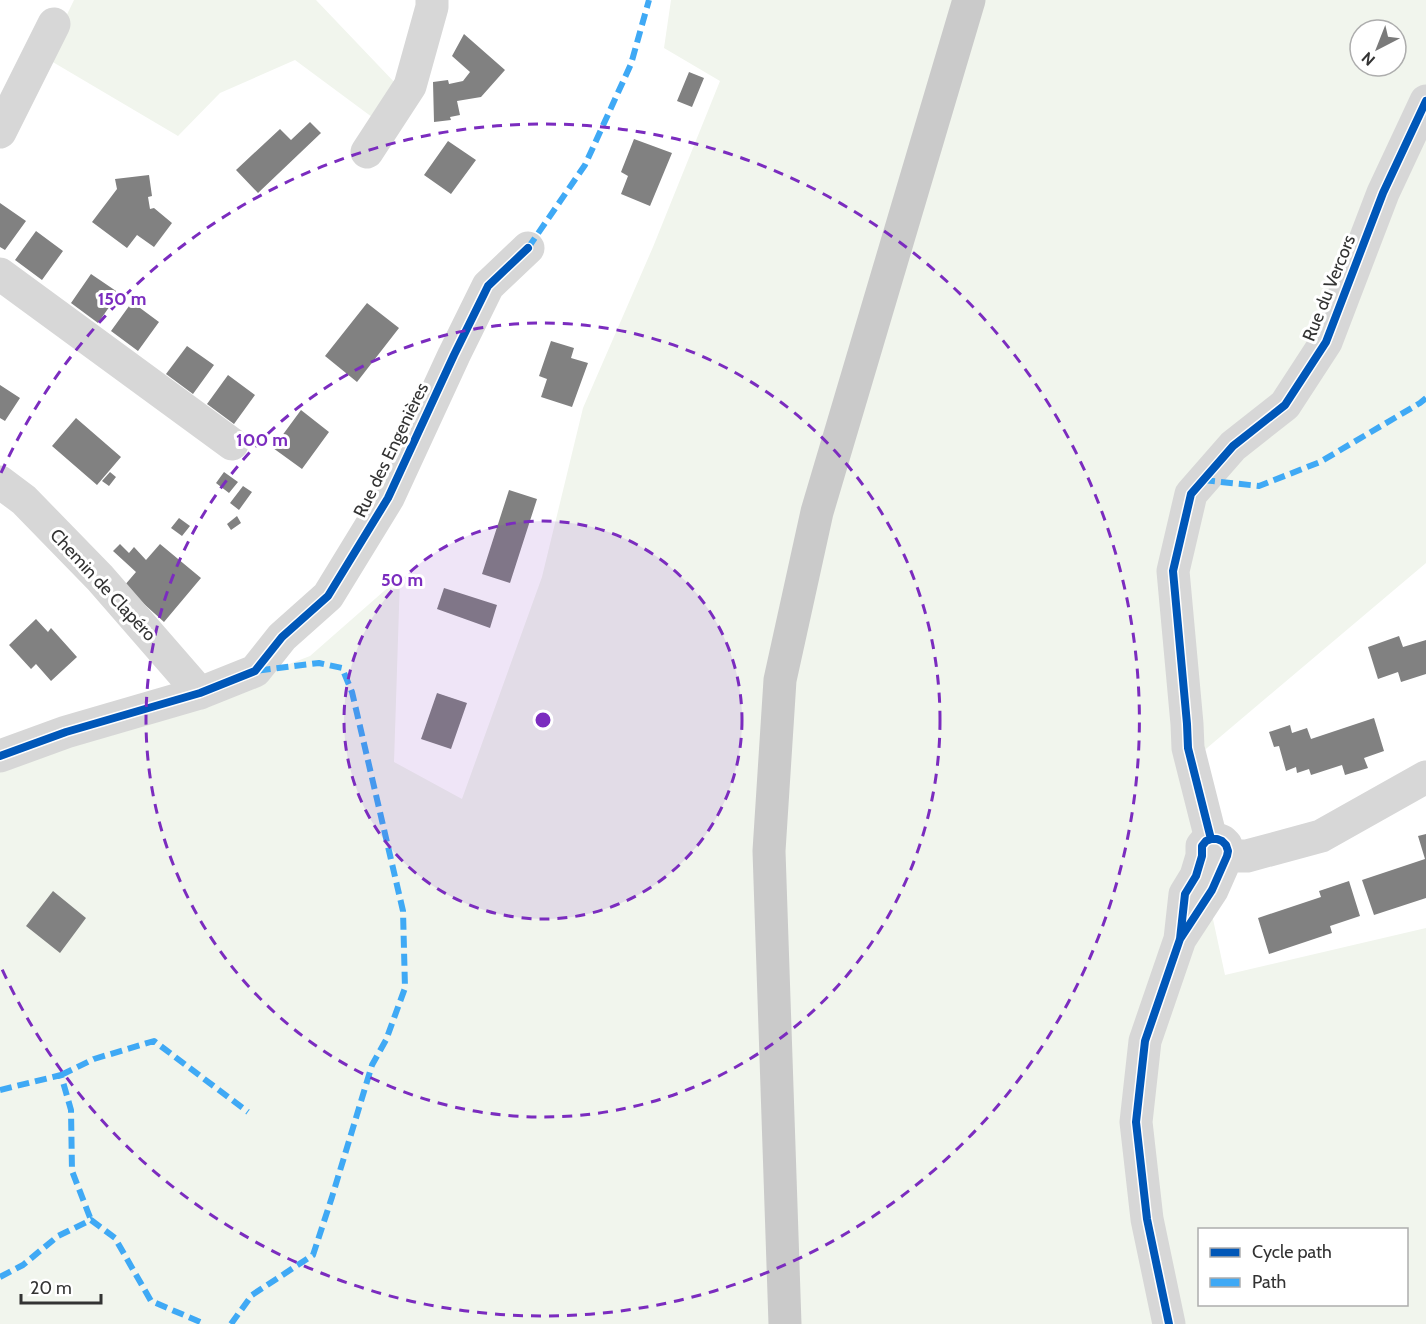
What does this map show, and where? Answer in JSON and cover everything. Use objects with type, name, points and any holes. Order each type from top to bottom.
[{"type":"main road","points":[[785,1324],[769,851],[780,680],[817,512],[969,0]]},
{"type":"street","points":[[367,152],[410,86],[432,0]]},
{"type":"street","points":[[0,132],[54,24]]},
{"type":"street","name":"Rue du Vercors","points":[[1216,853],[1188,748],[1173,571],[1191,494],[1233,446],[1285,405],[1326,342],[1383,193],[1426,101]]},
{"type":"street","name":"Rue des Engenières","points":[[0,756],[66,732],[200,693],[255,671],[282,637],[328,596],[388,498],[488,286],[528,248]]},
{"type":"street","points":[[0,274],[232,444]]},
{"type":"street","name":"Chemin de Clapéro","points":[[0,482],[24,500],[100,578],[200,693]]},
{"type":"street","points":[[1169,1324],[1147,1219],[1136,1122],[1145,1041],[1180,939],[1212,890],[1216,853],[1246,856],[1321,836],[1426,777]]},
{"type":"shaded area","points":[[74,0],[316,0],[397,85],[376,120],[295,60],[220,93],[178,136],[46,58]]},
{"type":"shaded area","points":[[671,0],[1426,0],[1426,563],[1181,770],[1225,975],[1426,928],[1426,1324],[0,1324],[0,769],[217,692],[310,656],[400,577],[394,762],[462,799],[542,577],[583,408],[653,247],[720,81],[664,48]]},
{"type":"building","points":[[464,34],[505,70],[481,97],[457,101],[460,115],[450,117],[451,120],[434,122],[433,82],[448,80],[449,84],[463,81],[470,72],[452,56]]},
{"type":"building","points":[[689,72],[704,78],[692,107],[677,101]]},
{"type":"building","points":[[310,122],[321,133],[258,193],[236,170],[280,129],[291,140]]},
{"type":"building","points":[[634,139],[672,153],[650,206],[621,194],[628,176],[621,172]]},
{"type":"building","points":[[448,141],[476,160],[451,194],[424,175]]},
{"type":"building","points":[[149,175],[152,196],[148,197],[150,209],[154,208],[172,223],[154,247],[137,235],[127,248],[92,222],[117,189],[115,179]]},
{"type":"building","points":[[0,203],[26,221],[5,250],[0,247]]},
{"type":"building","points":[[36,231],[63,251],[42,280],[15,260]]},
{"type":"building","points":[[91,274],[119,293],[98,323],[71,303]]},
{"type":"building","points":[[132,302],[159,322],[138,351],[111,331]]},
{"type":"building","points":[[367,303],[399,328],[357,382],[325,356]]},
{"type":"building","points":[[551,341],[574,348],[571,358],[588,363],[572,407],[541,397],[547,379],[539,376]]},
{"type":"building","points":[[187,346],[214,365],[193,394],[166,374]]},
{"type":"building","points":[[228,375],[255,395],[234,424],[207,404]]},
{"type":"building","points":[[0,385],[20,398],[5,421],[0,418]]},
{"type":"building","points":[[301,410],[329,432],[302,469],[273,448]]},
{"type":"building","points":[[76,418],[121,457],[97,485],[52,446]]},
{"type":"building","points":[[110,472],[116,477],[109,486],[102,481]]},
{"type":"building","points":[[224,472],[238,482],[229,493],[216,483]]},
{"type":"building","points":[[243,486],[252,492],[239,510],[230,503]]},
{"type":"building","points":[[509,490],[537,499],[510,583],[482,574]]},
{"type":"building","points":[[237,516],[241,523],[231,530],[227,524]]},
{"type":"building","points":[[179,518],[190,526],[182,536],[171,528]]},
{"type":"building","points":[[120,544],[129,553],[134,547],[146,560],[160,544],[201,578],[164,622],[124,586],[136,572],[113,551]]},
{"type":"building","points":[[444,588],[497,605],[490,628],[437,609]]},
{"type":"building","points":[[36,619],[48,632],[51,628],[77,657],[51,681],[36,664],[31,669],[9,645]]},
{"type":"building","points":[[1399,636],[1403,647],[1426,640],[1426,674],[1401,682],[1398,672],[1378,679],[1368,647]]},
{"type":"building","points":[[437,693],[467,703],[451,749],[421,739]]},
{"type":"building","points":[[1374,718],[1384,751],[1364,758],[1368,768],[1345,775],[1342,765],[1311,775],[1309,769],[1297,773],[1296,767],[1286,771],[1279,746],[1274,747],[1269,732],[1290,725],[1292,733],[1307,728],[1311,739]]},
{"type":"building","points":[[1426,834],[1426,898],[1374,915],[1362,880],[1425,859],[1418,836]]},
{"type":"building","points":[[1349,881],[1360,916],[1330,926],[1332,933],[1269,954],[1258,918],[1321,897],[1319,891]]},
{"type":"building","points":[[53,891],[86,918],[60,953],[26,926]]},
{"type":"marked path","points":[[528,248],[585,165],[631,64],[649,0]]},
{"type":"marked path","points":[[1203,480],[1259,486],[1320,462],[1426,398]]},
{"type":"marked path","points":[[231,1324],[252,1295],[313,1255],[372,1065],[386,1040],[405,988],[403,911],[352,692],[342,668],[319,663],[255,671]]},
{"type":"marked path","points":[[61,1075],[94,1059],[154,1041],[248,1112]]},
{"type":"marked path","points":[[0,1090],[61,1075],[71,1110],[72,1171],[91,1220]]},
{"type":"marked path","points":[[0,1277],[23,1265],[58,1236],[91,1220],[115,1238],[151,1301],[205,1324]]},
{"type":"cycle path","points":[[1211,839],[1188,748],[1173,571],[1191,494],[1233,446],[1285,405],[1326,342],[1383,193],[1426,101]]},
{"type":"cycle path","points":[[0,756],[66,732],[200,693],[255,671],[282,637],[328,596],[388,498],[488,286],[528,248]]},
{"type":"cycle path","points":[[1169,1324],[1147,1219],[1136,1122],[1145,1041],[1180,939],[1185,894],[1196,876],[1202,856],[1202,846],[1206,841],[1217,839],[1226,845],[1227,856],[1212,890],[1180,939]]}]
